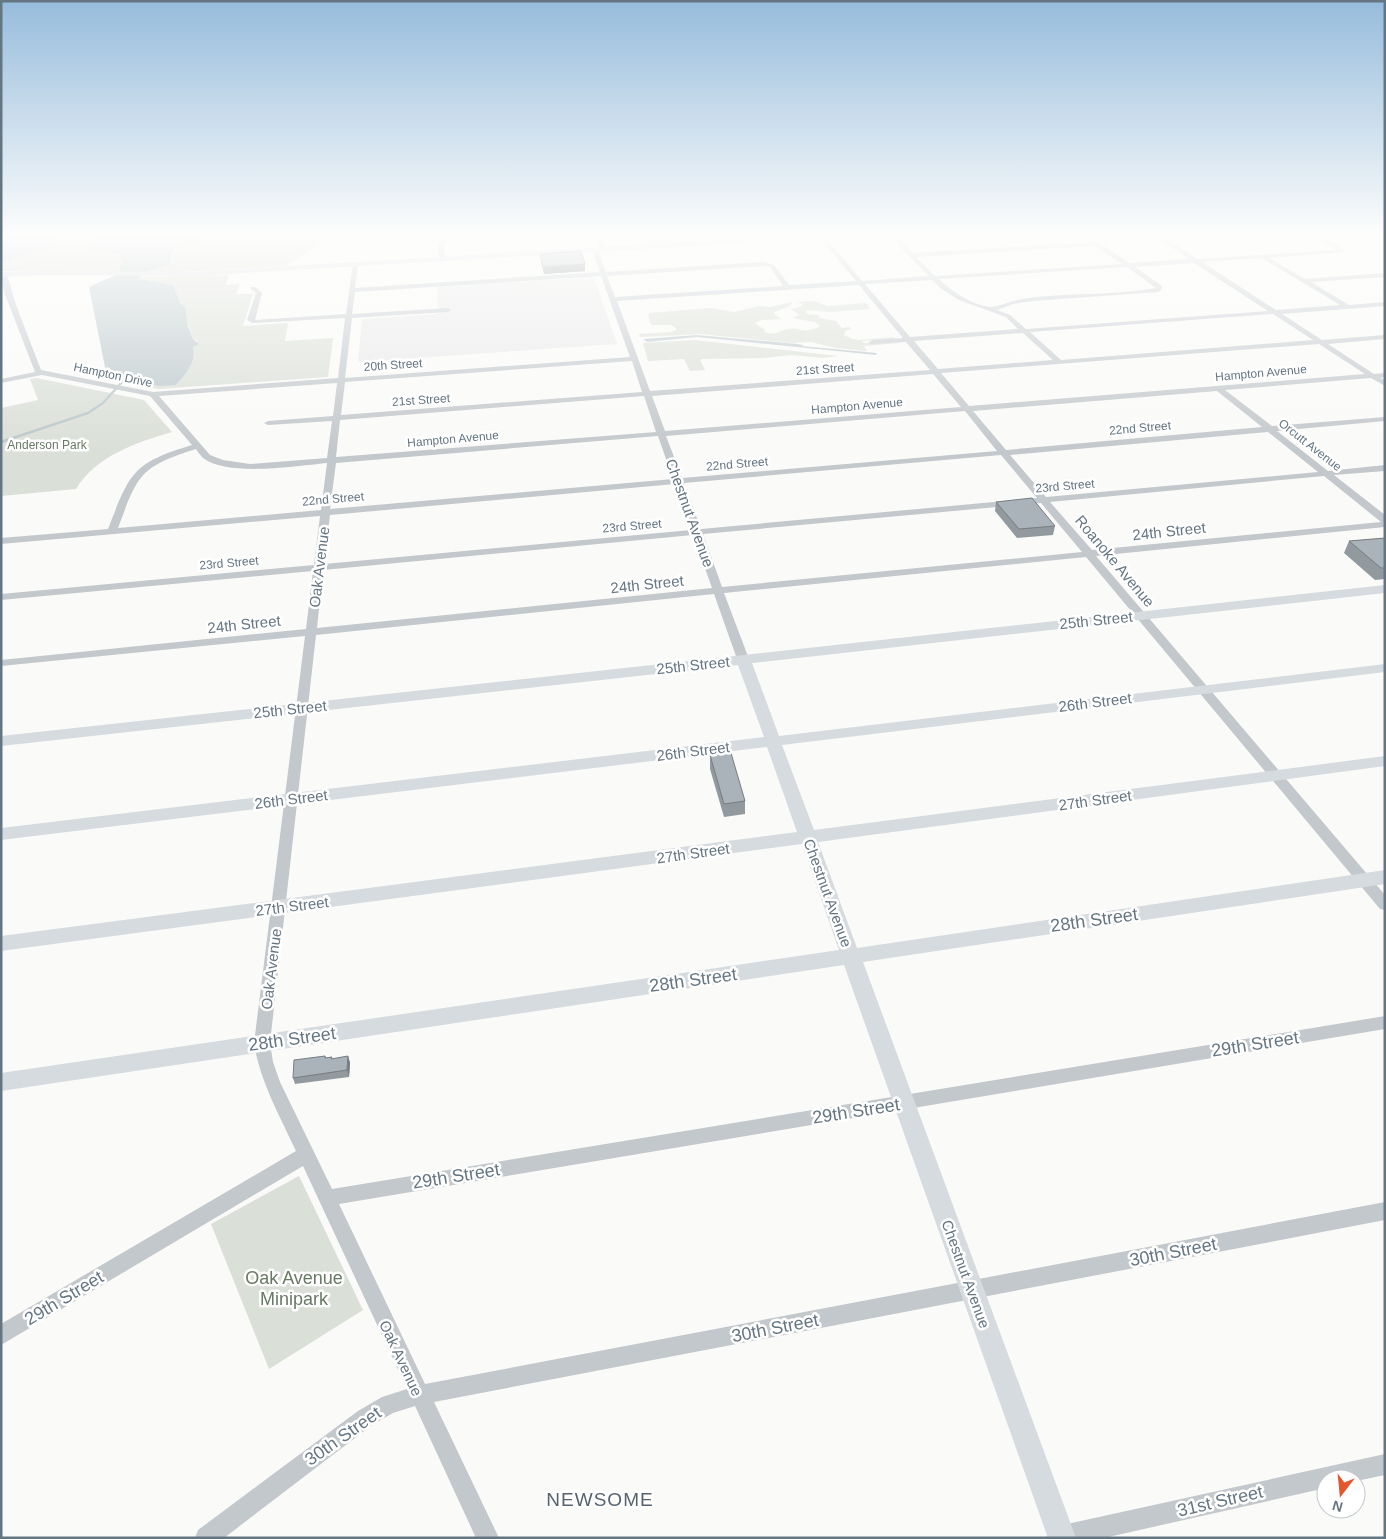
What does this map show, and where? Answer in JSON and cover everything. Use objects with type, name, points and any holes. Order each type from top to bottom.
[{"type":"main road","name":"25th Street","points":[[1,741],[1385,589]]},
{"type":"main road","name":"Chestnut Avenue","points":[[743,659],[1060,1537]]},
{"type":"main road","name":"26th Street","points":[[1,834],[1385,668]]},
{"type":"main road","name":"27th Street","points":[[1,944],[1385,761]]},
{"type":"main road","name":"28th Street","points":[[1,1082],[1385,877]]},
{"type":"street","points":[[14,307],[38,370],[42,373]]},
{"type":"street","points":[[254,307],[250,320],[258,322],[448,310]]},
{"type":"street","name":"Oak Avenue","points":[[350,307],[262,1043],[265,1062],[272,1082],[488,1538]]},
{"type":"street","name":"Chestnut Avenue","points":[[616,307],[743,659]]},
{"type":"street","name":"Roanoke Avenue","points":[[881,307],[1385,905]]},
{"type":"street","points":[[988,307],[1014,320],[1059,362]]},
{"type":"street","points":[[992,308],[996,307]]},
{"type":"street","points":[[1267,307],[1385,384]]},
{"type":"street","points":[[873,342],[1348,307]]},
{"type":"street","name":"21st Street","points":[[268,423],[1385,337]]},
{"type":"street","name":"20th Street","points":[[153,394],[635,359]]},
{"type":"street","points":[[1,381],[42,373]]},
{"type":"street","name":"Hampton Drive","points":[[42,373],[153,394],[198,446],[213,460],[239,466],[264,467],[331,462]]},
{"type":"street","name":"Hampton Avenue","points":[[331,462],[1385,375]]},
{"type":"street","name":"Orcutt Avenue","points":[[1219,389],[1385,520]]},
{"type":"street","name":"22nd Street","points":[[1,541],[1385,419]]},
{"type":"street","points":[[112,531],[131,484],[139,474],[162,458],[198,446]]},
{"type":"street","name":"23rd Street","points":[[1,597],[1385,468]]},
{"type":"street","name":"24th Street","points":[[1,663],[1385,524]]},
{"type":"street","name":"29th Street","points":[[327,1198],[1385,1022]]},
{"type":"street","name":"29th Street","points":[[1,1335],[307,1154]]},
{"type":"street","name":"30th Street","points":[[206,1538],[364,1418],[389,1404],[419,1395],[1385,1211]]},
{"type":"street","name":"31st Street","points":[[1060,1537],[1385,1464]]},
{"type":"shaded area","points":[[93,307],[185,307],[188,326],[193,339],[199,344],[193,347],[192,363],[176,385],[160,386],[132,381],[127,384],[107,377]]},
{"type":"shaded area","points":[[438,307],[604,307],[617,344],[358,362],[362,319],[438,314]]},
{"type":"shaded area","points":[[697,335],[877,353],[876,355],[697,337],[647,342],[643,339]]},
{"type":"green space","points":[[183,307],[249,307],[243,326],[288,323],[285,341],[333,338],[328,377],[159,389],[127,384],[131,381],[176,385],[190,368],[194,352],[193,347],[198,341],[193,339]]},
{"type":"green space","points":[[755,307],[788,307],[774,312],[781,319],[761,320],[755,323],[765,330],[764,332],[768,333],[792,328],[805,331],[820,326],[815,322],[792,318],[799,315],[791,309],[799,307],[869,307],[870,309],[831,312],[807,310],[806,314],[818,315],[820,318],[836,321],[842,328],[849,327],[851,329],[845,331],[844,335],[852,339],[894,337],[895,339],[862,341],[864,343],[898,341],[899,343],[864,346],[867,351],[836,348],[811,342],[791,343],[701,334],[640,337],[639,334],[672,332],[676,330],[671,325],[651,325],[648,315],[650,313],[711,308],[734,312]]},
{"type":"green space","points":[[695,340],[838,356],[823,358],[791,355],[764,358],[702,359],[700,360],[705,370],[690,371],[684,359],[648,361],[643,343]]},
{"type":"green space","name":"Anderson Park","points":[[37,378],[144,400],[172,432],[145,440],[106,459],[84,477],[76,489],[1,496],[1,408],[38,400],[30,379]]},
{"type":"green space","name":"Oak Avenue Minipark","points":[[299,1176],[363,1310],[269,1369],[211,1224]]},
{"type":"building","points":[[1032,498],[1055,526],[1019,529],[996,502]]},
{"type":"building","points":[[1385,538],[1385,568],[1381,568],[1349,541]]},
{"type":"building","points":[[731,753],[745,801],[724,804],[710,755]]},
{"type":"building","points":[[325,1056],[325,1058],[332,1057],[331,1059],[348,1056],[347,1070],[293,1078],[294,1060]]},
{"type":"waterway","points":[[1,442],[88,413],[103,403],[121,383]]},
{"type":"district","name":"NEWSOME","points":[[600,1499]]}]
